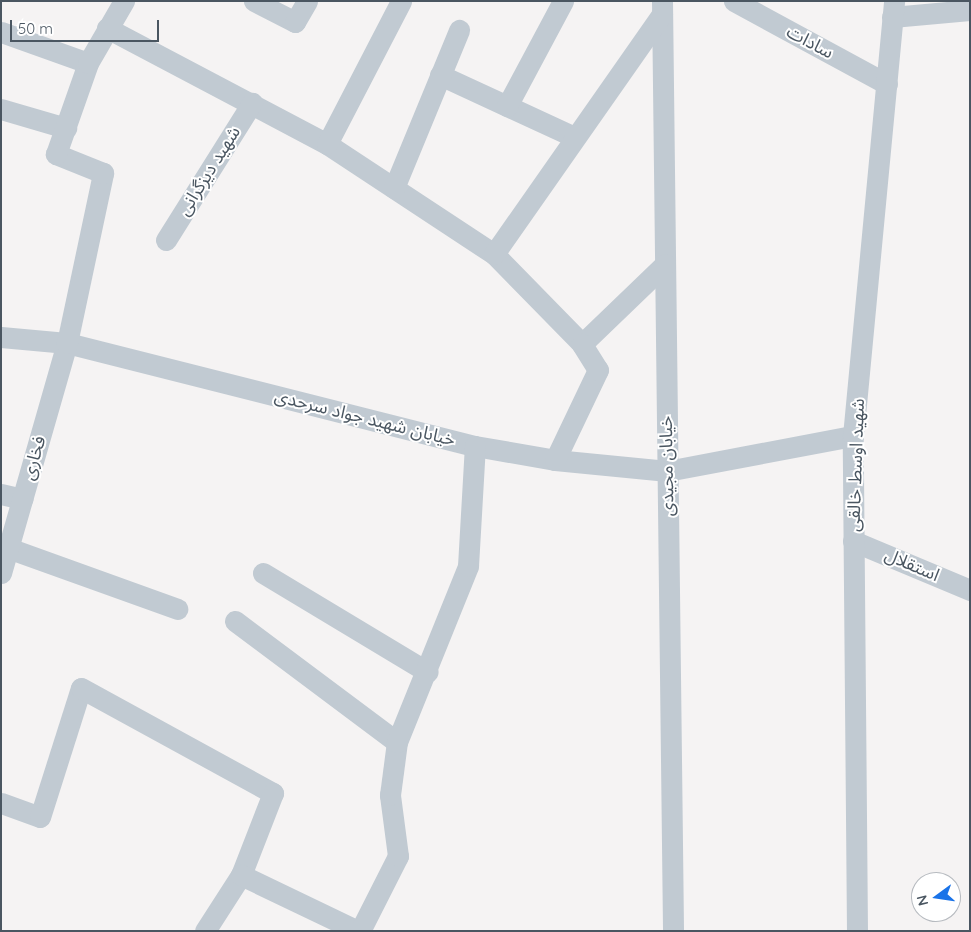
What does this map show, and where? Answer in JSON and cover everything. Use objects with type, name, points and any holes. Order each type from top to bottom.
[{"type":"street","points":[[254,1],[295,22],[306,1]]},
{"type":"street","points":[[327,144],[400,1]]},
{"type":"street","points":[[508,106],[563,1]]},
{"type":"street","name":"سادات","points":[[734,1],[765,9],[887,84]]},
{"type":"street","points":[[1,109],[66,128],[88,63],[107,28],[117,3]]},
{"type":"street","points":[[494,254],[662,7]]},
{"type":"street","name":"خیابان مجیدی","points":[[662,7],[673,931]]},
{"type":"street","points":[[893,9],[970,10]]},
{"type":"street","name":"شهید اوسط خالقی","points":[[857,931],[854,436],[893,9]]},
{"type":"street","points":[[107,28],[327,144],[494,254],[582,344],[598,370],[555,460]]},
{"type":"street","points":[[394,188],[459,30]]},
{"type":"street","points":[[1,32],[88,63]]},
{"type":"street","points":[[440,75],[574,137]]},
{"type":"street","name":"شهید دیزگرانی","points":[[166,240],[252,103]]},
{"type":"street","name":"فخاری","points":[[1,573],[67,343],[103,173],[56,154],[66,128]]},
{"type":"street","points":[[582,344],[665,264]]},
{"type":"street","name":"خیابان شهید جواد سرحدی","points":[[1,337],[67,343],[476,446],[555,460],[667,471],[854,436]]},
{"type":"street","points":[[241,875],[359,931],[398,856],[390,795],[397,742],[428,672],[468,566],[476,446]]},
{"type":"street","points":[[1,494],[22,498]]},
{"type":"street","name":"استقلال","points":[[854,541],[970,590]]},
{"type":"street","points":[[8,548],[177,609]]},
{"type":"street","points":[[263,573],[428,672]]},
{"type":"street","points":[[235,621],[397,742]]},
{"type":"street","points":[[1,803],[40,817],[81,688],[272,793],[241,875],[205,931]]}]
